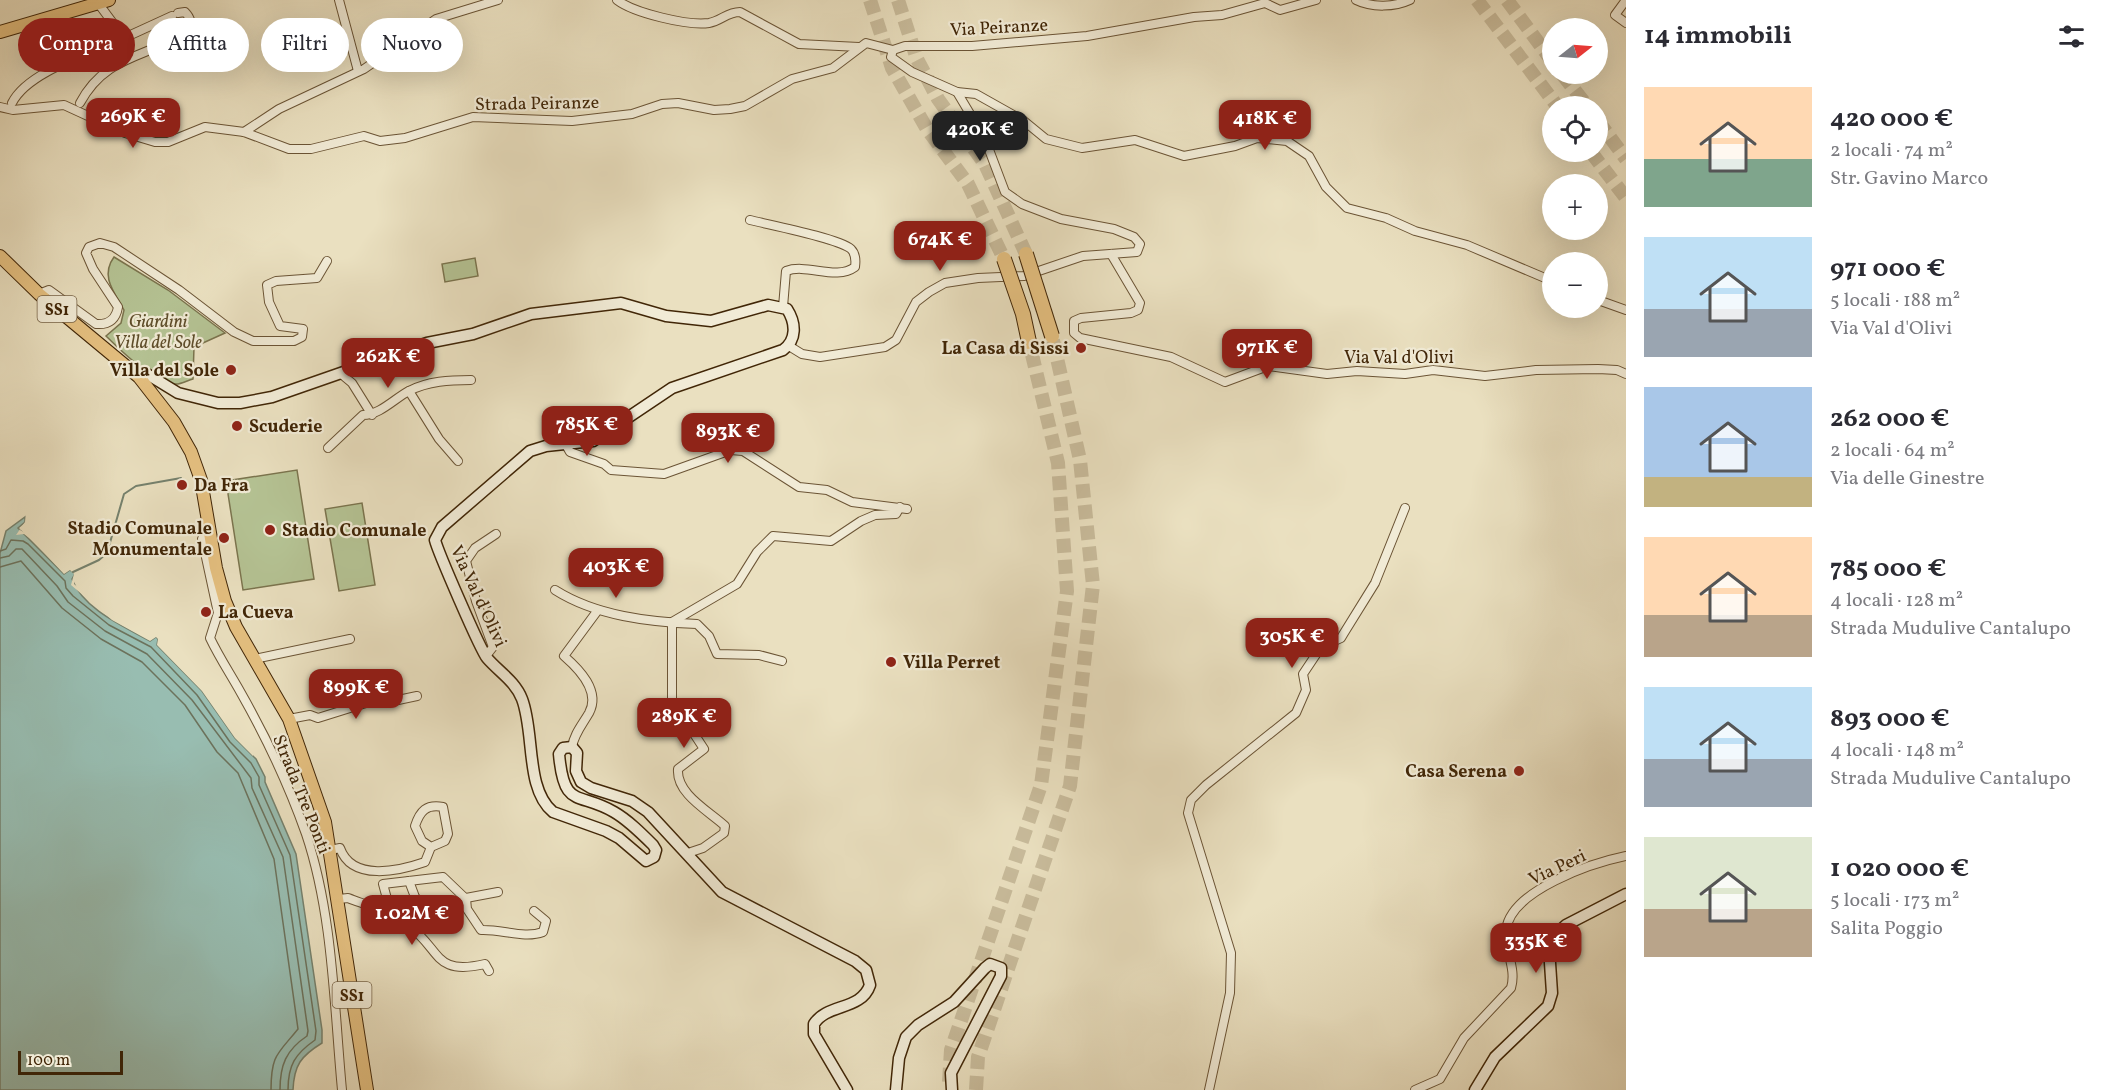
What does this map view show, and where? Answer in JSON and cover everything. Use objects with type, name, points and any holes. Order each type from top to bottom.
[{"type":"highway","points":[[1026,254],[1052,336]]},
{"type":"highway","points":[[1005,259],[1023,314],[1029,342]]},
{"type":"main road","points":[[0,32],[104,2]]},
{"type":"main road","name":"SS1","points":[[0,256],[39,294],[139,377],[174,422],[192,452],[201,480],[208,528],[225,601],[254,659],[289,719],[314,788],[330,850],[339,899],[367,1090]]},
{"type":"street","points":[[339,0],[358,72]]},
{"type":"street","points":[[244,132],[279,109],[358,72],[436,19],[498,0]]},
{"type":"street","points":[[617,0],[640,13],[702,24],[713,22],[729,12],[740,12],[799,44],[859,46],[872,43],[893,50],[891,57],[900,66],[957,92],[976,94],[1024,121],[1046,139],[1082,148],[1135,140],[1184,156],[1235,146],[1257,138],[1287,141],[1309,156],[1326,187],[1347,208],[1386,218],[1415,231],[1467,245],[1542,277]]},
{"type":"street","name":"Via Peiranze","points":[[893,50],[905,46],[972,46],[1087,36],[1194,17],[1222,15],[1265,3],[1280,10],[1316,0]]},
{"type":"street","points":[[1356,0],[1372,5],[1400,5],[1410,0]]},
{"type":"street","points":[[1626,0],[1615,15],[1626,23]]},
{"type":"street","points":[[104,2],[113,18]]},
{"type":"street","points":[[135,33],[175,14],[184,12],[190,18],[188,31],[135,57]]},
{"type":"street","name":"Strada Peiranze","points":[[0,107],[17,110],[64,105],[125,133],[155,142],[168,142],[205,127],[244,132],[289,149],[299,150],[323,147],[364,136],[380,141],[405,138],[473,117],[583,120],[632,114],[662,104],[730,109],[744,106],[792,79],[833,68],[859,46]]},
{"type":"street","points":[[12,103],[23,86],[48,72]]},
{"type":"street","points":[[80,102],[88,87],[104,72]]},
{"type":"street","points":[[139,377],[147,374],[178,393],[231,404],[262,400],[427,343],[472,334],[531,314],[621,303],[666,316],[711,321],[768,305],[783,307],[789,312],[794,323],[789,346],[802,354],[820,357],[885,347],[896,340],[916,302],[945,283],[978,278],[1024,276],[1068,259],[1137,252],[1140,244],[1134,237],[1114,229],[1052,216],[1022,204],[1005,192],[985,139],[957,92]]},
{"type":"street","points":[[750,220],[829,240],[849,248],[855,256],[855,267],[845,272],[796,268],[786,271],[783,307]]},
{"type":"street","points":[[39,294],[49,290],[96,324],[110,323],[115,318],[118,307],[93,269],[86,252],[89,247],[100,243],[114,248],[179,290],[234,332],[253,341],[294,341],[302,337],[303,329],[280,326],[269,302],[267,285],[276,281],[317,278],[327,261]]},
{"type":"street","name":"Via Val d'Olivi","points":[[1111,254],[1140,303],[1138,310],[1131,313],[1081,318],[1074,321],[1074,333],[1080,338],[1185,361],[1226,382],[1268,366],[1327,374],[1357,371],[1405,374],[1432,370],[1485,375],[1536,370],[1598,369],[1617,370],[1626,374]]},
{"type":"street","points":[[1608,304],[1626,310]]},
{"type":"street","name":"Via Val d'Olivi","points":[[572,747],[563,748],[559,754],[567,789],[580,800],[613,812],[636,828],[656,850],[651,860],[643,859],[619,838],[606,831],[564,817],[545,806],[537,788],[523,701],[513,682],[486,656],[438,550],[436,536],[442,527],[530,451],[540,447],[599,439],[672,388],[777,353],[789,346]]},
{"type":"street","points":[[340,373],[352,383],[372,415]]},
{"type":"street","points":[[328,448],[363,415],[372,415],[409,391],[450,380],[471,380]]},
{"type":"street","points":[[409,391],[439,439],[458,461]]},
{"type":"street","points":[[566,445],[570,452],[604,464],[611,470],[654,475],[664,474],[731,450],[743,451],[799,487],[827,490],[852,502],[903,508],[896,514],[875,515],[861,521],[831,541],[773,536],[757,552],[737,584],[672,622]]},
{"type":"street","points":[[1209,1090],[1230,993],[1231,953],[1188,813],[1191,800],[1206,785],[1296,713],[1306,690],[1303,674],[1321,647],[1341,638],[1375,583],[1405,508]]},
{"type":"street","name":"Strada Tre Ponti","points":[[208,528],[202,539],[218,613],[210,638],[246,702],[277,765],[306,834],[315,867],[329,958],[342,1090]]},
{"type":"street","points":[[486,656],[493,647],[476,601],[466,561],[475,548],[496,534]]},
{"type":"street","points":[[555,590],[572,600],[598,610],[619,613],[638,620],[697,624],[709,636],[717,654],[759,655],[782,661]]},
{"type":"street","points":[[598,610],[564,656],[583,674],[591,693],[590,711],[573,738],[572,747],[577,753],[576,771],[581,782],[591,788],[638,805],[729,897],[855,961],[866,970],[870,985],[863,997],[823,1015],[814,1024],[814,1034],[847,1090]]},
{"type":"street","points":[[672,622],[672,700],[704,749],[678,769],[678,777],[692,799],[725,826],[724,833],[703,848],[688,853]]},
{"type":"street","points":[[254,659],[350,639]]},
{"type":"street","points":[[289,719],[310,715],[318,718],[366,703],[384,704],[417,696]]},
{"type":"street","points":[[330,850],[340,848],[350,865],[359,869],[403,870],[425,862],[431,847],[445,841],[448,834],[443,807],[425,808],[419,812],[415,826],[422,841],[431,847]]},
{"type":"street","name":"Via Peri","points":[[1415,1090],[1440,1079],[1464,1038],[1511,988],[1514,979],[1506,944],[1506,927],[1517,905],[1532,894],[1577,871],[1626,856]]},
{"type":"street","points":[[388,913],[389,906],[383,884],[443,877],[466,898],[467,909],[481,930],[499,929],[533,936],[543,932],[546,921],[534,911]]},
{"type":"street","points":[[409,881],[415,897],[434,916]]},
{"type":"street","points":[[1614,899],[1626,886]]},
{"type":"street","points":[[466,898],[498,892]]},
{"type":"street","points":[[1475,1090],[1495,1057],[1548,1006],[1552,993],[1549,948],[1556,934],[1566,926],[1626,894]]},
{"type":"street","points":[[339,899],[348,898],[388,913],[411,927],[443,962],[457,969],[485,964],[489,972]]},
{"type":"street","points":[[896,1090],[899,1058],[906,1037],[918,1025],[954,1002],[984,968],[990,964],[996,965],[1001,968],[1001,976],[951,1073],[952,1090]]},
{"type":"green space","name":"Giardini Villa del Sole","points":[[114,257],[168,290],[225,333],[194,347],[193,379],[177,384],[157,378],[138,365],[106,336],[121,323],[124,310],[108,277],[110,264]]},
{"type":"green space","points":[[475,258],[478,276],[445,282],[442,264]]},
{"type":"green space","name":"Stadio Comunale","points":[[297,470],[314,579],[243,590],[226,481]]},
{"type":"green space","name":"Stadio Comunale","points":[[362,503],[375,585],[339,591],[325,509]]},
{"type":"water","points":[[25,517],[25,522],[18,528],[64,574],[70,570],[75,574],[72,579],[77,590],[94,608],[150,641],[156,637],[158,639],[157,645],[202,691],[235,738],[256,759],[265,777],[265,782],[296,854],[322,1030],[322,1043],[304,1057],[297,1068],[293,1090],[0,1090],[0,553],[6,531]]},
{"type":"pier","points":[[26,514],[27,522],[20,530],[34,538],[65,571],[70,567],[77,572],[74,584],[114,617],[150,637],[155,634],[160,637],[160,644],[204,689],[238,736],[254,753],[253,756],[235,738],[202,691],[157,645],[156,637],[150,641],[112,620],[71,585],[74,574],[70,570],[64,574],[32,540],[24,534],[16,535],[25,522]]},
{"type":"waterway","points":[[73,572],[99,560],[107,553],[124,494],[136,486],[181,478]]},
{"type":"tunnel","points":[[870,0],[892,68],[927,129],[968,184],[1004,259]]},
{"type":"tunnel","points":[[898,0],[917,59],[938,99],[985,164],[1026,254]]},
{"type":"tunnel","points":[[1477,0],[1549,96]]},
{"type":"tunnel","points":[[1507,0],[1542,47]]},
{"type":"tunnel","points":[[1570,84],[1579,96]]},
{"type":"tunnel","points":[[1608,135],[1626,159]]},
{"type":"tunnel","points":[[1599,162],[1626,198]]},
{"type":"tunnel","points":[[976,1090],[978,1057],[1070,786],[1093,585],[1080,460],[1052,336]]},
{"type":"tunnel","points":[[949,1082],[951,1050],[1041,785],[1067,591],[1058,463],[1029,342]]},
{"type":"place","name":"La Casa di Sissi","points":[[1081,348]]},
{"type":"place","name":"Villa del Sole","points":[[231,370]]},
{"type":"place","name":"Scuderie","points":[[237,426]]},
{"type":"place","name":"Da Fra","points":[[182,485]]},
{"type":"place","name":"Stadio Comunale","points":[[270,530]]},
{"type":"place","name":"Stadio Comunale Monumentale","points":[[224,538]]},
{"type":"place","name":"La Cueva","points":[[206,612]]},
{"type":"place","name":"Villa Perret","points":[[891,662]]},
{"type":"place","name":"Casa Serena","points":[[1519,771]]}]
